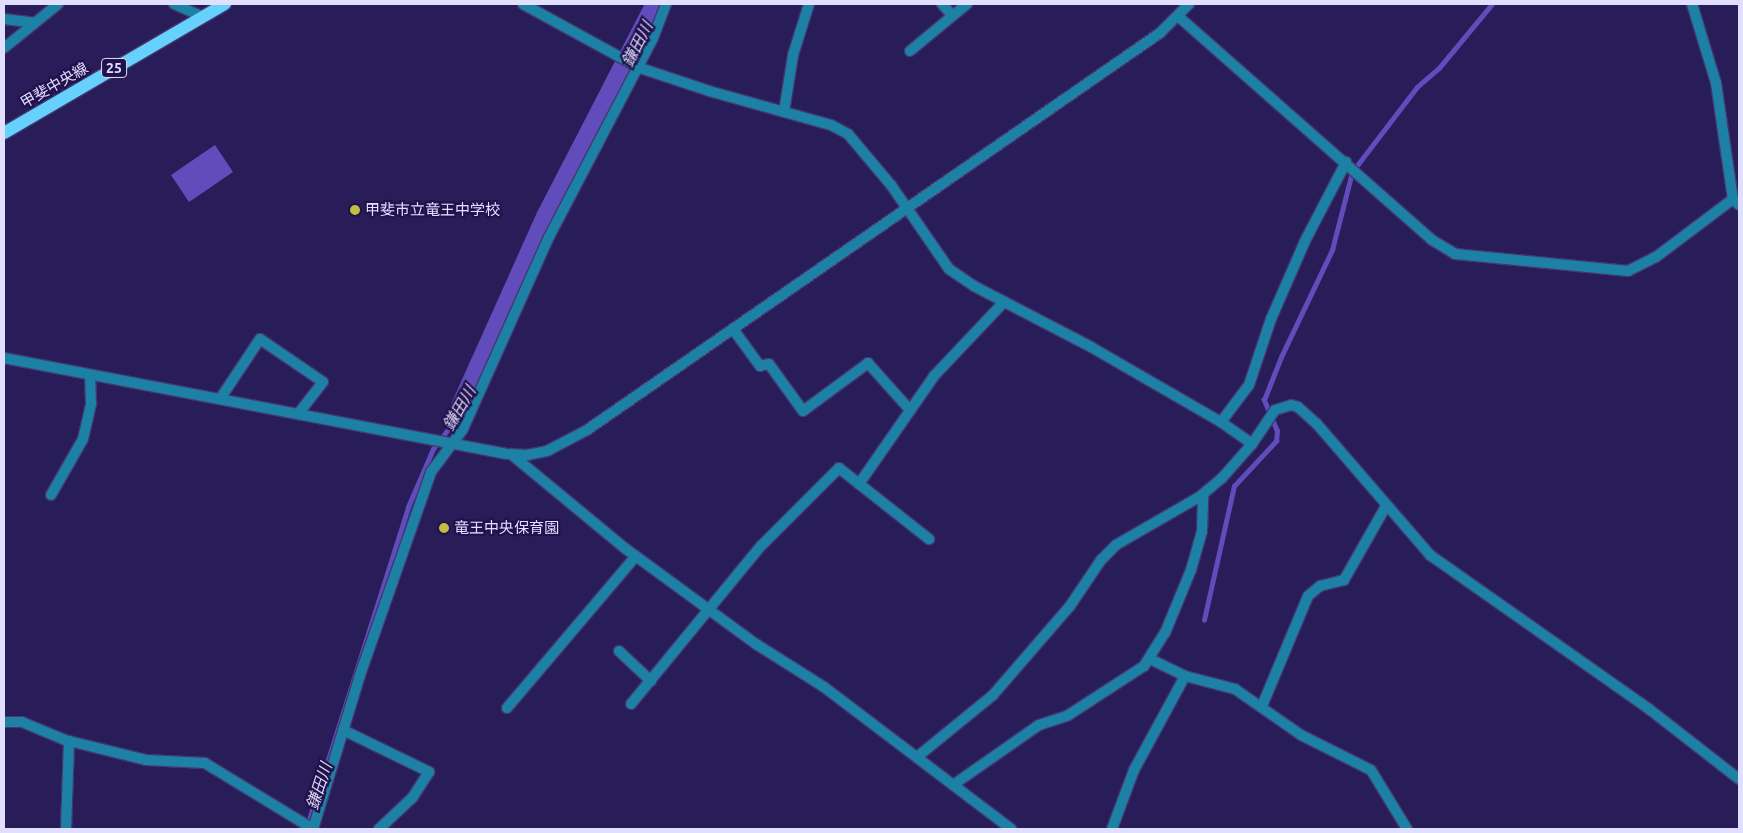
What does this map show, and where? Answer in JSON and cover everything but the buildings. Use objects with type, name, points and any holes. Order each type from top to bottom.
[{"type":"main road","name":"甲斐中央線","points":[[4,133],[225,4]]},
{"type":"street","points":[[174,4],[203,17]]},
{"type":"street","points":[[524,4],[636,66],[831,126],[848,134],[862,147],[949,269],[1004,302],[1091,347],[1221,422],[1252,444]]},
{"type":"street","points":[[4,722],[22,722],[69,741],[146,760],[205,763],[313,829],[406,536],[431,472],[452,442],[464,429],[549,237],[666,4]]},
{"type":"street","points":[[784,112],[792,56],[809,4]]},
{"type":"street","points":[[942,4],[952,15]]},
{"type":"street","points":[[910,51],[967,4]]},
{"type":"street","points":[[4,358],[527,456],[568,442],[1179,17],[1189,4]]},
{"type":"street","points":[[1179,17],[1346,162],[1432,240],[1455,254],[1628,271],[1656,257],[1736,202],[1716,83],[1692,4]]},
{"type":"street","points":[[4,48],[60,5]]},
{"type":"street","points":[[4,19],[34,24]]},
{"type":"street","points":[[1221,422],[1248,385],[1275,310],[1306,239],[1346,162]]},
{"type":"street","points":[[859,484],[934,376],[1004,302]]},
{"type":"street","points":[[733,329],[760,366],[769,364],[803,411],[868,363],[910,410]]},
{"type":"street","points":[[220,399],[260,339],[323,382],[298,414]]},
{"type":"street","points":[[51,496],[83,439],[91,403],[90,375]]},
{"type":"street","points":[[917,757],[993,695],[1070,606],[1101,560],[1116,545],[1203,494],[1252,444],[1275,410],[1291,405],[1298,407],[1317,424],[1430,555],[1649,709],[1739,778]]},
{"type":"street","points":[[511,454],[636,556],[710,611],[824,687],[1010,829]]},
{"type":"street","points":[[631,704],[710,611],[761,546],[839,468],[929,539]]},
{"type":"street","points":[[953,785],[1039,725],[1067,716],[1144,666],[1165,633],[1191,570],[1202,532],[1203,494]]},
{"type":"street","points":[[1262,706],[1308,596],[1320,586],[1344,580],[1386,506]]},
{"type":"street","points":[[508,708],[636,556]]},
{"type":"street","points":[[619,651],[651,681]]},
{"type":"street","points":[[1150,659],[1185,676],[1235,689],[1301,735],[1371,770],[1408,829]]},
{"type":"street","points":[[1112,829],[1134,770],[1185,676]]},
{"type":"street","points":[[343,730],[429,772],[413,797],[379,829]]},
{"type":"street","points":[[66,829],[69,741]]},
{"type":"shaded area","points":[[215,145],[233,172],[189,202],[171,175]]},
{"type":"waterway","name":"鎌田川","points":[[459,415],[549,215],[658,4]]},
{"type":"waterway","points":[[1204,620],[1234,486],[1276,441],[1277,431],[1264,400],[1281,357],[1332,250],[1352,172],[1417,87],[1439,68],[1492,4]]},
{"type":"waterway","name":"鎌田川","points":[[307,826],[408,507],[433,449],[459,415]]},
{"type":"place","name":"甲斐市立竜王中学校","points":[[355,210]]},
{"type":"place","name":"竜王中央保育園","points":[[444,528]]}]
